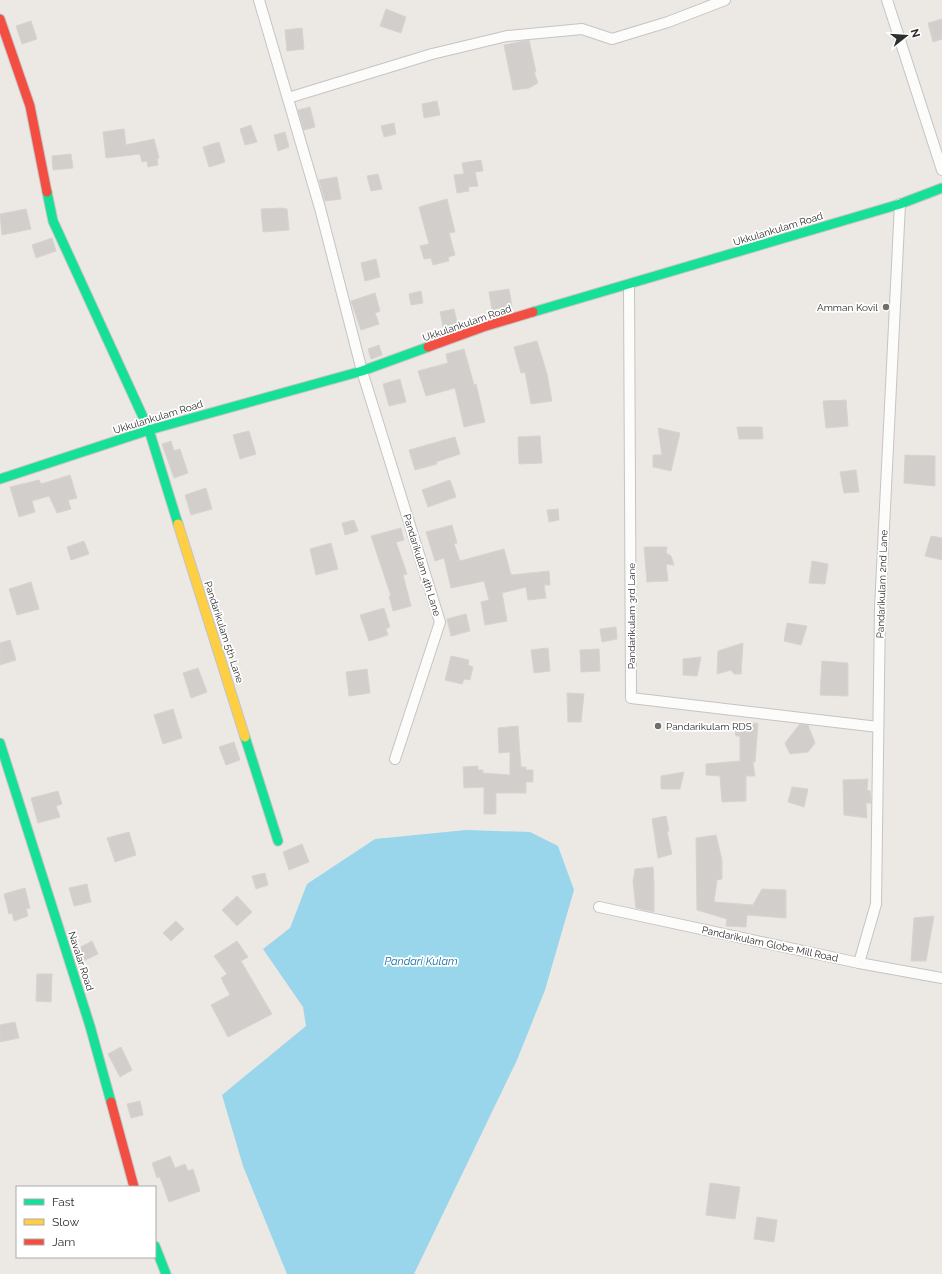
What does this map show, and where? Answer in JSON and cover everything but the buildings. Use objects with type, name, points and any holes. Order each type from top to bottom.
[{"type":"street","name":"Pandarikulam 4th Lane","points":[[259,0],[320,208],[362,371],[440,622],[395,759]]},
{"type":"street","points":[[288,98],[432,54],[507,36],[582,29],[612,39],[668,22],[725,0]]},
{"type":"street","points":[[887,0],[942,170]]},
{"type":"street","name":"Pandarikulam 5th Lane","points":[[0,19],[30,106],[53,221],[150,430],[278,841]]},
{"type":"street","name":"Ukkulankulam Road","points":[[0,479],[150,430],[362,371],[483,327],[900,204],[942,188]]},
{"type":"street","name":"Pandarikulam 2nd Lane","points":[[858,963],[876,904],[880,608],[900,204]]},
{"type":"street","name":"Pandarikulam 3rd Lane","points":[[629,285],[631,698],[878,727]]},
{"type":"street","name":"Navalar Road","points":[[0,743],[90,1026],[134,1186]]},
{"type":"street","name":"Pandarikulam Globe Mill Road","points":[[599,907],[858,963],[942,978]]},
{"type":"street","points":[[156,1249],[166,1274]]},
{"type":"water","name":"Pandari Kulam","points":[[466,830],[530,832],[558,846],[574,890],[545,990],[517,1060],[414,1274],[287,1274],[243,1166],[222,1095],[306,1026],[303,1007],[263,949],[290,928],[307,884],[375,839]]},
{"type":"traffic: fast","points":[[533,312],[900,204],[942,188]]},
{"type":"traffic: fast","points":[[47,192],[53,221],[149,430],[178,524]]},
{"type":"traffic: fast","points":[[0,479],[149,430],[362,371],[428,347]]},
{"type":"traffic: fast","points":[[245,737],[278,841]]},
{"type":"traffic: fast","points":[[0,743],[90,1026],[111,1102]]},
{"type":"traffic: fast","points":[[156,1249],[166,1274]]},
{"type":"traffic: slow","points":[[178,524],[245,737]]},
{"type":"traffic: jam","points":[[0,19],[30,106],[47,192]]},
{"type":"traffic: jam","points":[[428,347],[483,327],[533,312]]},
{"type":"traffic: jam","points":[[111,1102],[134,1186]]},
{"type":"place","name":"Amman Kovil","points":[[886,307]]},
{"type":"place","name":"Pandarikulam RDS","points":[[658,726]]}]
